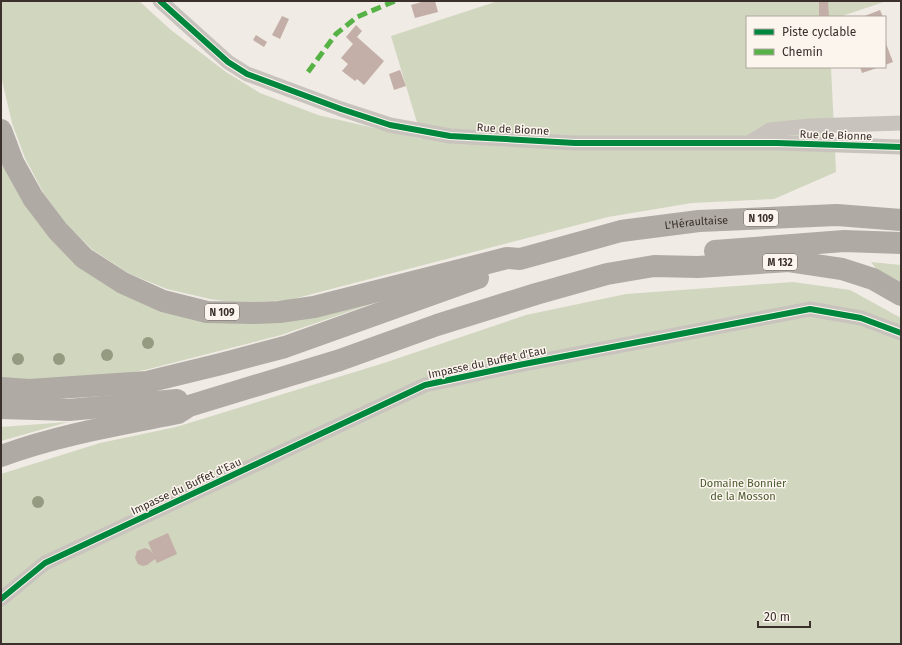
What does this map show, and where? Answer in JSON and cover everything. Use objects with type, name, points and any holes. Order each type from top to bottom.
[{"type":"highway","name":"N 109","points":[[1,130],[13,162],[33,198],[58,231],[84,258],[123,283],[163,301],[207,312],[280,312],[322,305],[507,258],[520,259]]},
{"type":"highway","name":"L'Héraultaise","points":[[520,259],[621,231],[699,221],[838,215],[901,220]]},
{"type":"highway","points":[[1,456],[30,445],[80,432],[178,413],[189,406],[340,360],[437,325],[606,274],[654,266],[700,252],[844,241],[901,243]]},
{"type":"highway","name":"N 109","points":[[1,388],[29,390],[147,382],[221,364],[285,347],[352,324],[511,267],[520,259]]},
{"type":"highway","name":"M 132","points":[[654,266],[698,267],[789,261],[842,269],[873,279],[901,295]]},
{"type":"highway","points":[[1,408],[69,410],[176,400],[189,406]]},
{"type":"street","name":"Rue de Bionne","points":[[160,1],[228,62],[247,74],[341,109],[390,125],[450,136],[575,142],[749,143],[901,147]]},
{"type":"street","points":[[749,143],[770,130],[810,126],[901,123]]},
{"type":"street","name":"Impasse du Buffet d'Eau","points":[[1,599],[45,563],[425,385],[519,365],[810,309],[861,318],[901,333]]},
{"type":"green space","points":[[1,1],[139,1],[171,30],[226,72],[260,93],[318,115],[422,139],[391,36],[498,1],[887,1],[842,16],[746,16],[746,68],[831,68],[836,172],[774,199],[692,203],[608,217],[289,300],[238,303],[210,299],[167,289],[130,274],[93,250],[68,226],[44,194],[25,158],[12,123],[1,76]]},
{"type":"green space","points":[[1,152],[26,203],[161,309],[383,300],[281,335],[145,370],[89,379],[1,382]]},
{"type":"green space","points":[[871,262],[901,265],[901,283],[877,270]]},
{"type":"green space","name":"Domaine Bonnier de la Mosson","points":[[793,282],[850,290],[901,318],[901,644],[1,644],[1,474],[100,443],[176,427],[384,363],[526,315],[626,294]]},
{"type":"green space","points":[[68,422],[1,441],[1,427]]},
{"type":"building","points":[[425,1],[435,1],[438,12],[415,18],[411,5]]},
{"type":"building","points":[[819,1],[828,1],[829,16],[819,16]]},
{"type":"building","points":[[880,10],[883,16],[865,16]]},
{"type":"building","points":[[282,16],[289,19],[280,39],[272,35]]},
{"type":"building","points":[[356,25],[362,31],[357,37],[384,61],[364,85],[357,79],[355,81],[342,71],[348,64],[341,58],[353,44],[346,37]]},
{"type":"building","points":[[256,35],[267,42],[264,47],[253,40]]},
{"type":"building","points":[[886,44],[893,62],[886,65]]},
{"type":"building","points":[[860,68],[877,68],[862,73]]},
{"type":"building","points":[[400,70],[406,86],[394,90],[389,74]]},
{"type":"building","points":[[168,533],[177,554],[157,563],[155,559],[147,565],[143,566],[138,564],[135,558],[137,551],[145,548],[150,550],[153,554],[148,542]]},
{"type":"marked path","points":[[308,72],[336,34],[357,17],[395,1]]},
{"type":"cycle path","points":[[160,1],[228,62],[247,74],[341,109],[390,125],[450,136],[575,143],[777,143],[901,147]]},
{"type":"cycle path","points":[[1,599],[45,563],[425,385],[519,365],[810,309],[861,318],[901,333]]}]
